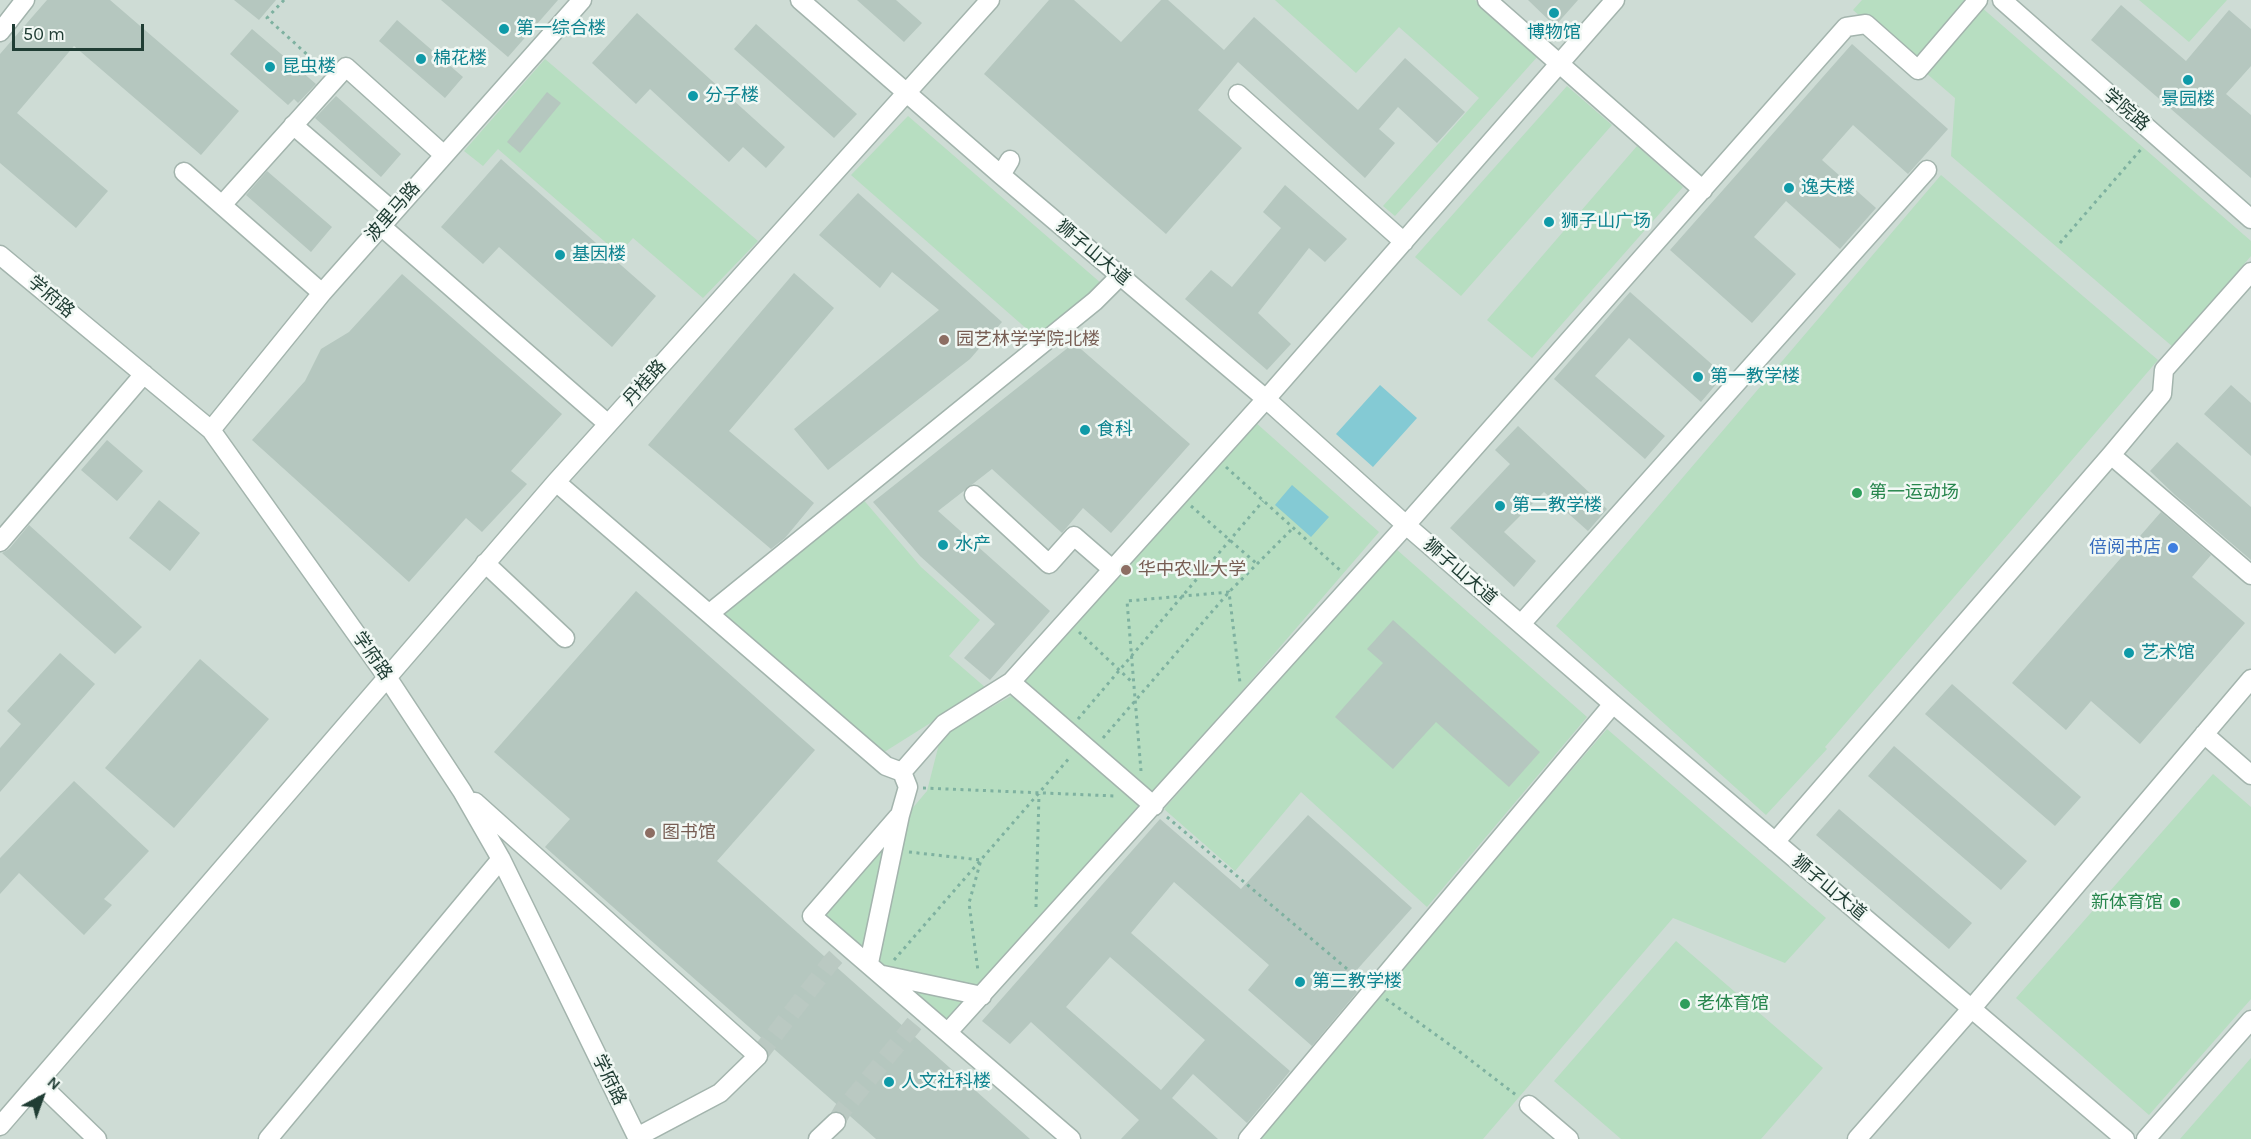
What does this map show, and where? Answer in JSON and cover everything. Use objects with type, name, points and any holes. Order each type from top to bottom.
[{"type":"street","points":[[0,32],[25,0]]},
{"type":"street","name":"波里马路","points":[[211,430],[322,293],[582,0]]},
{"type":"street","name":"狮子山大道","points":[[800,0],[819,6],[906,93],[1005,168],[1120,276],[1266,399],[1406,525],[1612,704],[2125,1139]]},
{"type":"street","name":"丹桂路","points":[[0,1126],[556,482],[990,0]]},
{"type":"street","points":[[1487,0],[1703,190]]},
{"type":"street","points":[[875,969],[892,850],[905,780],[944,723],[1011,682],[1266,399],[1615,0]]},
{"type":"street","points":[[948,1032],[1035,937],[1149,801],[1243,706],[1406,525],[1846,27],[1866,24],[1918,70],[1978,0]]},
{"type":"street","name":"学院路","points":[[2002,0],[2251,219]]},
{"type":"street","points":[[222,205],[346,67],[444,155]]},
{"type":"street","points":[[1238,94],[1404,242]]},
{"type":"street","points":[[293,124],[394,212]]},
{"type":"street","points":[[1521,624],[1927,170]]},
{"type":"street","points":[[184,172],[322,293]]},
{"type":"street","points":[[381,226],[608,423]]},
{"type":"street","name":"学府路","points":[[0,255],[211,430],[387,677],[462,790],[501,859],[638,1138]]},
{"type":"street","points":[[1775,842],[2162,394],[2164,370],[2251,272]]},
{"type":"street","points":[[710,613],[1095,300],[1120,276]]},
{"type":"street","points":[[0,542],[144,374]]},
{"type":"street","points":[[2111,455],[2251,575]]},
{"type":"street","points":[[556,482],[905,780]]},
{"type":"street","points":[[974,495],[1049,564],[1074,536],[1112,570]]},
{"type":"street","points":[[485,563],[565,638]]},
{"type":"street","points":[[1857,1139],[1972,1008],[2251,679]]},
{"type":"street","points":[[1011,682],[1149,801]]},
{"type":"street","points":[[1248,1139],[1612,704]]},
{"type":"street","points":[[2204,734],[2251,775]]},
{"type":"street","points":[[462,790],[758,1056],[720,1093],[638,1138]]},
{"type":"street","points":[[900,815],[812,916],[1071,1139]]},
{"type":"street","points":[[268,1139],[501,859]]},
{"type":"street","points":[[875,969],[982,996]]},
{"type":"street","points":[[2146,1139],[2251,1020]]},
{"type":"street","points":[[38,1082],[96,1139]]},
{"type":"street","points":[[1529,1105],[1569,1139]]},
{"type":"street","points":[[818,1139],[836,1122]]},
{"type":"path","points":[[284,0],[267,18],[334,80]]},
{"type":"path","points":[[2060,243],[2154,134]]},
{"type":"path","points":[[1213,456],[1353,582]]},
{"type":"path","points":[[1179,495],[1257,564]]},
{"type":"path","points":[[875,969],[981,860],[1040,792],[1080,742],[1119,671],[1263,501]]},
{"type":"path","points":[[1080,742],[1135,699],[1229,592],[1293,528]]},
{"type":"path","points":[[1149,801],[1135,699],[1127,601],[1229,592]]},
{"type":"path","points":[[1229,592],[1243,706]]},
{"type":"path","points":[[1066,620],[1134,683]]},
{"type":"path","points":[[905,780],[1149,801],[1374,990],[1529,1105]]},
{"type":"path","points":[[1035,937],[1040,792]]},
{"type":"path","points":[[892,850],[981,860]]},
{"type":"path","points":[[981,860],[969,903],[982,996]]},
{"type":"shaded area","name":"华中农业大学","points":[[0,0],[2251,0],[2251,1139],[0,1139]]},
{"type":"green space","points":[[1275,0],[1475,0],[1538,56],[1395,216],[1383,206],[1479,98],[1399,27],[1356,73]]},
{"type":"green space","points":[[1862,0],[1973,0],[2251,241],[2251,256],[2173,347],[1951,156],[1955,98],[1853,10]]},
{"type":"green space","points":[[2139,0],[2227,0],[2189,42]]},
{"type":"green space","points":[[545,59],[758,241],[703,298],[633,238],[619,254],[498,149],[483,166],[464,151]]},
{"type":"green space","points":[[1567,86],[1612,125],[1461,296],[1415,257]]},
{"type":"green space","points":[[908,116],[1102,284],[1036,337],[851,175]]},
{"type":"green space","points":[[1637,146],[1683,187],[1532,358],[1487,320]]},
{"type":"green space","name":"第一运动场","points":[[1941,175],[2158,360],[1825,747],[1827,749],[1766,815],[1556,626]]},
{"type":"green space","points":[[1255,422],[1379,532],[1142,807],[948,1023],[823,914],[927,791],[941,736],[1011,696]]},
{"type":"green space","points":[[861,497],[921,567],[980,620],[949,656],[986,688],[878,756],[719,614]]},
{"type":"green space","points":[[1396,549],[1587,717],[1427,907],[1301,792],[1235,871],[1164,809]]},
{"type":"green space","points":[[1607,729],[1826,918],[1785,963],[1673,918],[1483,1139],[1254,1139]]},
{"type":"green space","name":"新体育馆","points":[[2213,774],[2251,807],[2251,999],[2149,1115],[2016,998]]},
{"type":"green space","name":"老体育馆","points":[[1676,941],[1823,1068],[1761,1139],[1621,1139],[1554,1081]]},
{"type":"green space","points":[[2251,1058],[2251,1139],[2180,1139]]},
{"type":"water","points":[[1380,385],[1417,418],[1373,467],[1336,434]]},
{"type":"water","points":[[1292,485],[1329,517],[1311,537],[1275,505]]},
{"type":"building","points":[[47,0],[110,0],[239,111],[201,155],[74,46],[17,113],[108,191],[76,228],[0,163],[0,54]]},
{"type":"building","points":[[234,0],[276,0],[259,20]]},
{"type":"building","name":"第一综合楼","points":[[441,0],[558,0],[508,57]]},
{"type":"building","points":[[857,0],[896,0],[922,23],[904,42]]},
{"type":"building","points":[[1049,0],[1074,0],[1121,42],[1161,0],[1168,0],[1224,50],[1254,17],[1358,110],[1405,58],[1465,112],[1437,143],[1398,107],[1379,129],[1395,143],[1365,178],[1238,62],[1198,110],[1242,148],[1166,234],[984,74]]},
{"type":"building","name":"博物馆","points":[[1528,0],[1578,0],[1555,26]]},
{"type":"building","name":"景园楼","points":[[2121,5],[2186,61],[2229,10],[2251,29],[2251,66],[2226,94],[2251,115],[2251,178],[2091,40]]},
{"type":"building","name":"分子楼","points":[[637,13],[785,147],[766,168],[743,147],[729,162],[650,89],[636,104],[592,63]]},
{"type":"building","name":"棉花楼","points":[[397,20],[463,77],[445,98],[379,41]]},
{"type":"building","points":[[756,24],[857,114],[834,138],[734,49]]},
{"type":"building","name":"昆虫楼","points":[[252,29],[316,84],[298,103],[294,99],[288,105],[230,54]]},
{"type":"building","name":"逸夫楼","points":[[1852,44],[1948,129],[1908,174],[1853,125],[1822,160],[1876,208],[1840,249],[1786,201],[1754,237],[1796,274],[1752,323],[1670,250]]},
{"type":"building","points":[[547,92],[561,103],[520,153],[507,142]]},
{"type":"building","points":[[336,96],[401,154],[381,177],[315,118]]},
{"type":"building","name":"基因楼","points":[[501,159],[656,296],[612,347],[499,247],[483,264],[441,227]]},
{"type":"building","points":[[267,171],[332,227],[311,252],[246,195]]},
{"type":"building","points":[[1285,185],[1347,239],[1325,262],[1309,248],[1258,313],[1291,344],[1267,370],[1185,299],[1211,270],[1232,287],[1281,228],[1263,212]]},
{"type":"building","name":"园艺林学学院北楼","points":[[858,193],[1002,322],[970,359],[828,470],[794,429],[939,310],[892,272],[880,288],[819,235]]},
{"type":"building","points":[[794,273],[834,308],[729,431],[814,503],[785,538],[771,549],[648,445]]},
{"type":"building","points":[[402,274],[562,414],[511,471],[527,484],[482,532],[466,518],[409,582],[252,440],[305,381],[321,349],[349,332]]},
{"type":"building","name":"第一教学楼","points":[[1630,292],[1724,375],[1701,402],[1629,338],[1595,376],[1665,436],[1645,459],[1554,379]]},
{"type":"building","points":[[1074,343],[1190,444],[1111,533],[1083,508],[1062,533],[992,469],[938,511],[1050,611],[990,680],[964,658],[995,624],[920,556],[873,502]]},
{"type":"building","points":[[2231,385],[2251,403],[2251,456],[2204,414]]},
{"type":"building","name":"第二教学楼","points":[[1518,426],[1607,509],[1588,531],[1544,492],[1504,532],[1536,561],[1514,587],[1450,528],[1510,464],[1495,450]]},
{"type":"building","points":[[107,440],[143,471],[117,501],[81,470]]},
{"type":"building","points":[[2177,442],[2251,507],[2251,560],[2150,471]]},
{"type":"building","points":[[159,500],[200,533],[170,571],[129,538]]},
{"type":"building","name":"艺术馆","points":[[2161,512],[2211,555],[2192,577],[2245,623],[2140,744],[2091,701],[2066,730],[2012,683]]},
{"type":"building","points":[[29,525],[142,627],[115,654],[2,553],[9,549]]},
{"type":"building","name":"图书馆","points":[[636,591],[815,750],[717,861],[1030,1139],[876,1139],[545,847],[570,819],[494,752]]},
{"type":"building","points":[[1393,620],[1540,752],[1509,787],[1436,722],[1393,769],[1335,717],[1383,663],[1367,649]]},
{"type":"building","points":[[60,653],[95,684],[0,792],[0,748],[21,724],[7,711]]},
{"type":"building","points":[[200,659],[269,719],[174,828],[105,768]]},
{"type":"building","points":[[1952,684],[2081,797],[2055,826],[1925,714]]},
{"type":"building","points":[[1894,746],[2027,861],[2001,890],[1868,776]]},
{"type":"building","points":[[74,781],[149,851],[104,899],[112,905],[84,935],[19,873],[0,894],[0,858]]},
{"type":"building","points":[[1839,809],[1972,923],[1949,949],[1816,835]]},
{"type":"building","name":"第三教学楼","points":[[1308,815],[1412,908],[1346,982],[1357,992],[1312,1046],[1248,990],[1269,965],[1174,882],[1131,933],[1290,1071],[1247,1123],[1193,1074],[1172,1098],[1218,1139],[1121,1139],[1139,1120],[1031,1022],[1010,1044],[982,1021],[1160,819],[1241,889]],"holes":[[[1110,957],[1205,1040],[1161,1090],[1066,1007]]]},
{"type":"tunnel","points":[[758,1056],[831,962],[847,945]]},
{"type":"tunnel","points":[[836,1122],[843,1110],[924,1012]]},
{"type":"place","name":"博物馆","points":[[1554,13]]},
{"type":"place","name":"第一综合楼","points":[[504,29]]},
{"type":"place","name":"棉花楼","points":[[421,59]]},
{"type":"place","name":"昆虫楼","points":[[270,67]]},
{"type":"place","name":"景园楼","points":[[2188,80]]},
{"type":"place","name":"分子楼","points":[[693,96]]},
{"type":"place","name":"逸夫楼","points":[[1789,188]]},
{"type":"place","name":"狮子山广场","points":[[1549,222]]},
{"type":"place","name":"基因楼","points":[[560,255]]},
{"type":"place","name":"园艺林学学院北楼","points":[[944,340]]},
{"type":"place","name":"第一教学楼","points":[[1698,377]]},
{"type":"place","name":"食科","points":[[1085,430]]},
{"type":"place","name":"第一运动场","points":[[1857,493]]},
{"type":"place","name":"第二教学楼","points":[[1500,506]]},
{"type":"place","name":"水产","points":[[943,545]]},
{"type":"place","name":"倍阅书店","points":[[2173,548]]},
{"type":"place","name":"华中农业大学","points":[[1126,570]]},
{"type":"place","name":"艺术馆","points":[[2129,653]]},
{"type":"place","name":"图书馆","points":[[650,833]]},
{"type":"place","name":"新体育馆","points":[[2175,903]]},
{"type":"place","name":"第三教学楼","points":[[1300,982]]},
{"type":"place","name":"老体育馆","points":[[1685,1004]]},
{"type":"place","name":"人文社科楼","points":[[889,1082]]}]
